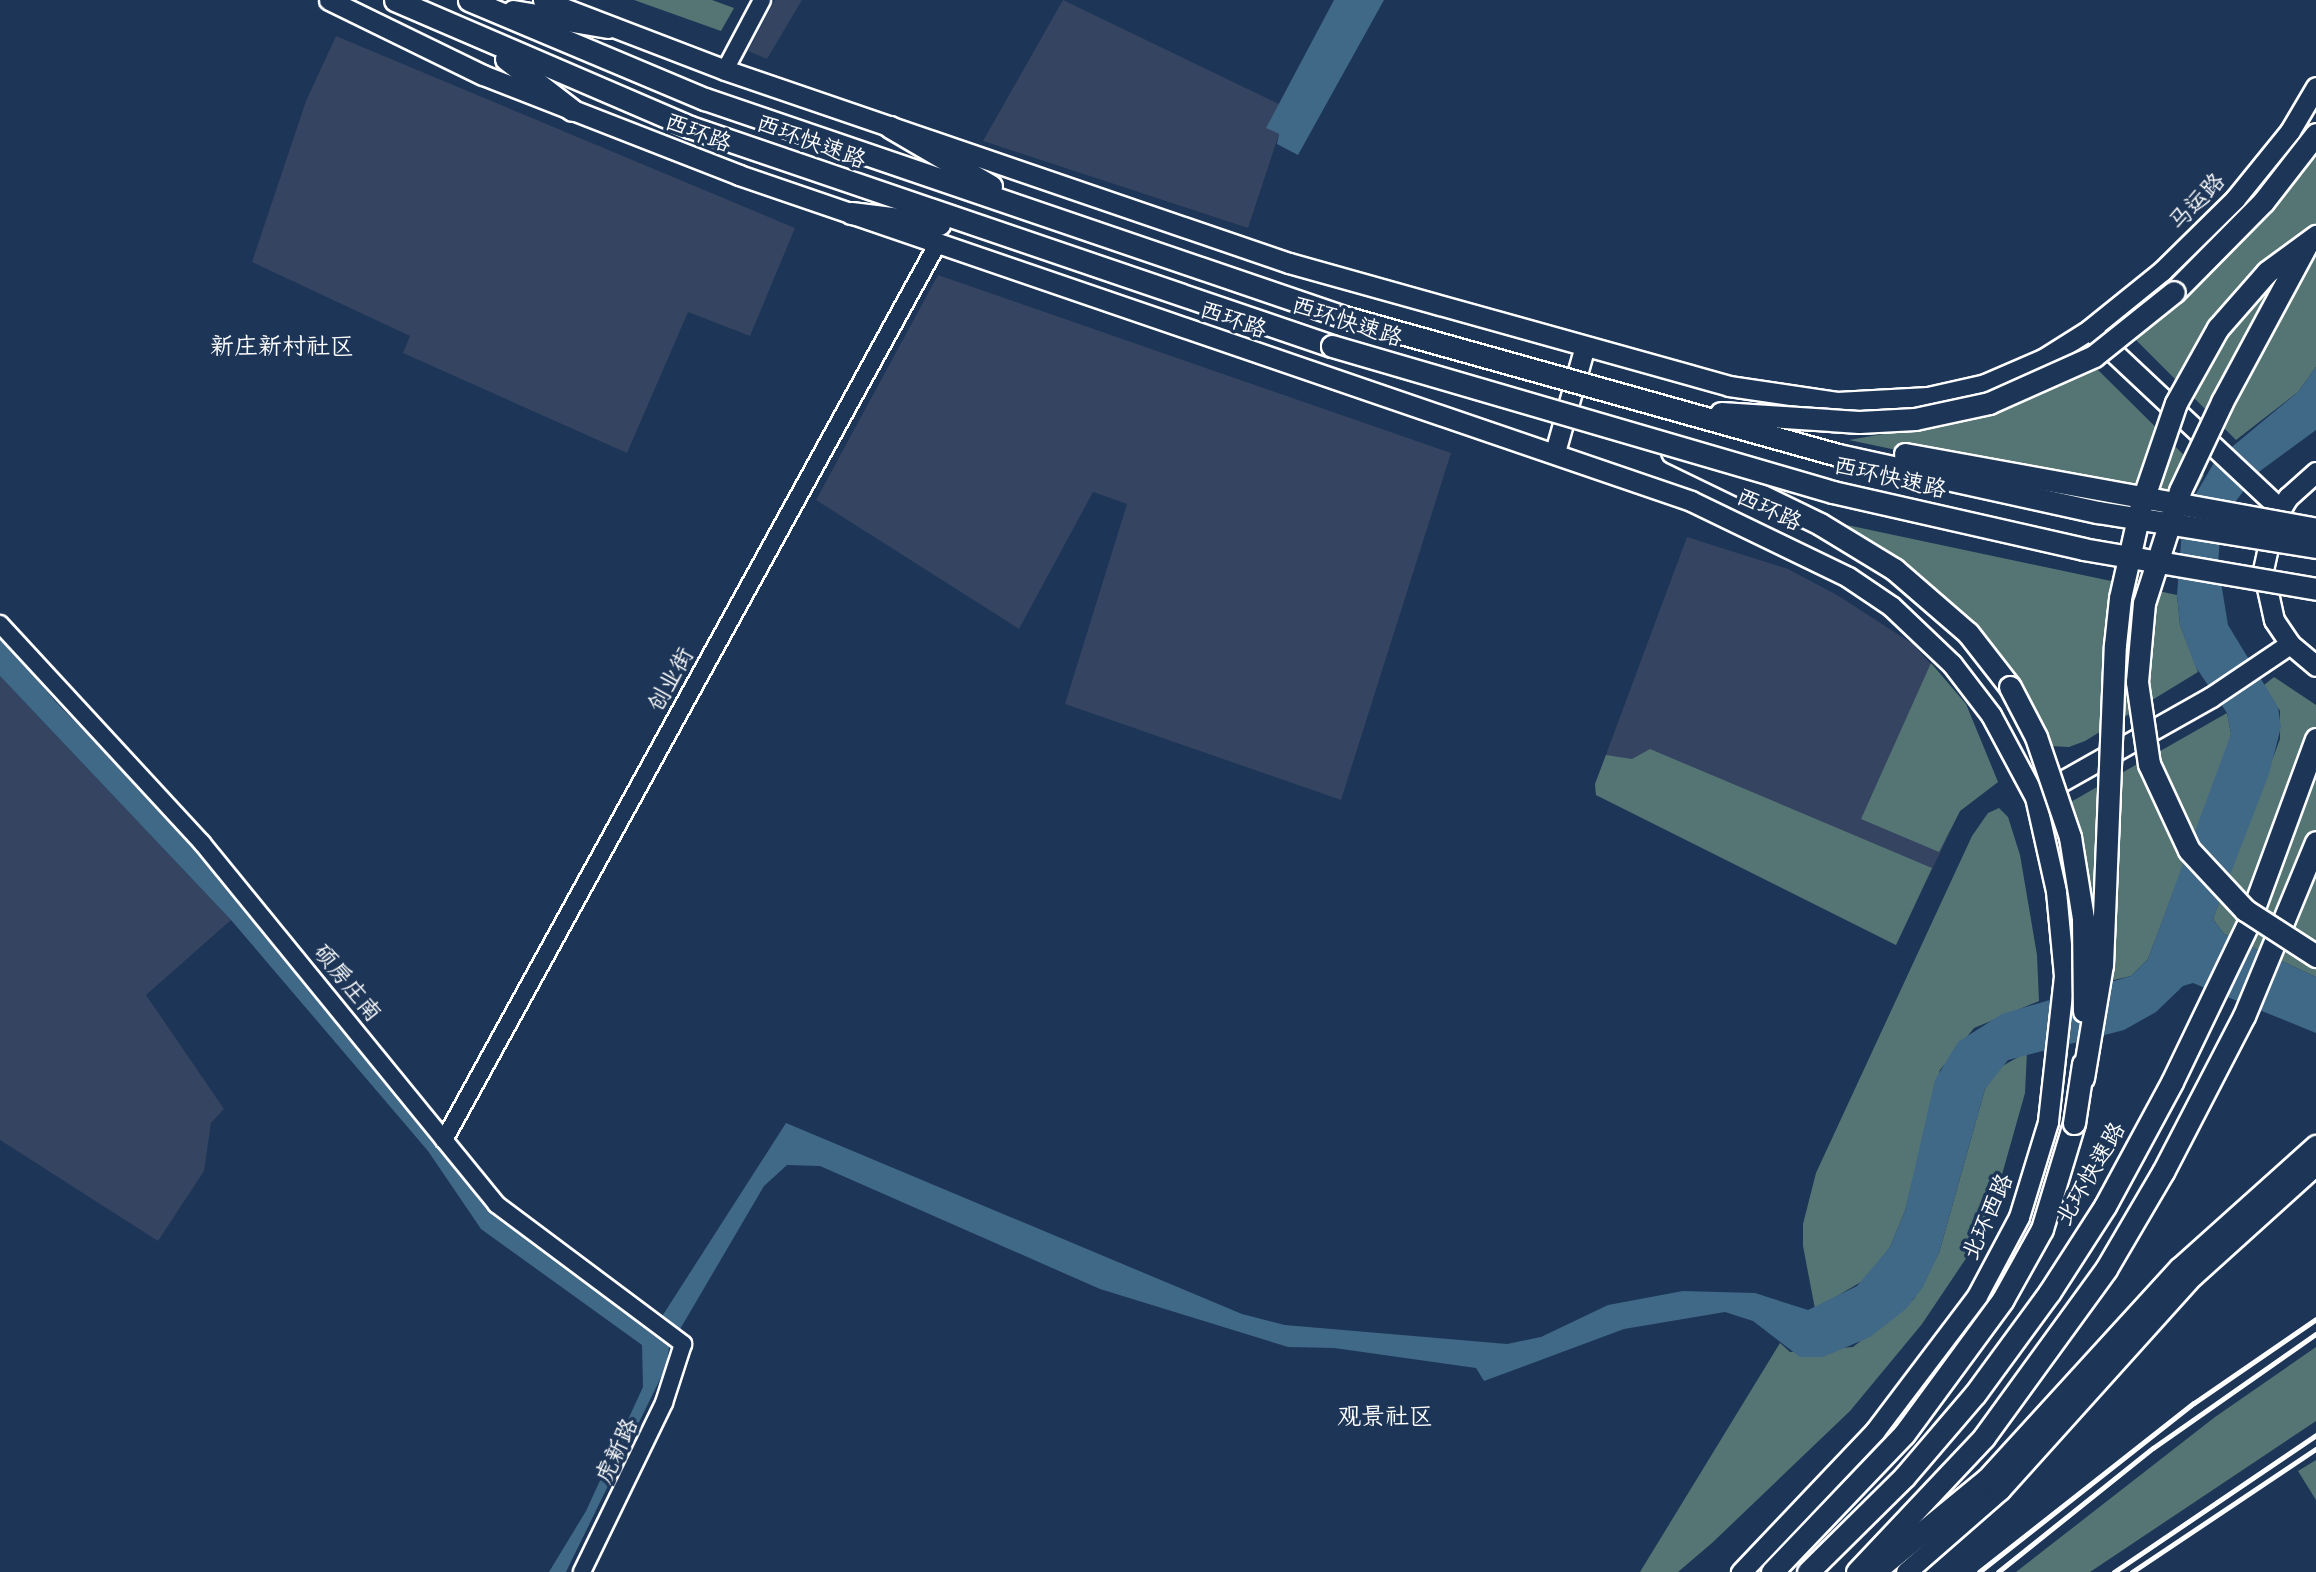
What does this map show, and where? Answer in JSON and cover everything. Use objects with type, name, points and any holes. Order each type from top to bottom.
[{"type":"highway","name":"西环快速路","points":[[395,0],[690,127],[1332,346],[1654,443],[1833,492],[2083,549],[2316,589]]},
{"type":"highway","points":[[477,3],[608,27]]},
{"type":"highway","name":"西环快速路","points":[[477,3],[705,99],[1344,317],[1838,455],[2138,518],[2316,547]]},
{"type":"highway","points":[[476,36],[572,110]]},
{"type":"highway","points":[[890,127],[1032,211]]},
{"type":"highway","points":[[1669,409],[1859,422],[1915,419],[1989,403],[2044,382],[2117,341],[2174,292],[2271,193],[2316,134]]},
{"type":"highway","points":[[851,213],[983,229]]},
{"type":"highway","points":[[2316,226],[2180,491],[2144,603],[2137,682],[2149,764],[2189,850],[2245,910],[2287,942],[2316,956]]},
{"type":"highway","points":[[1772,1572],[1904,1434],[2003,1299],[2042,1229],[2074,1123],[2102,965],[2115,645],[2138,518],[2169,420],[2210,340],[2253,285],[2316,236]]},
{"type":"highway","points":[[1719,413],[2001,475],[2316,529]]},
{"type":"highway","points":[[1654,443],[1808,518],[1894,569],[1950,614],[2001,675],[2036,737],[2075,862],[2085,961],[2083,1078]]},
{"type":"highway","name":"北环快速路","points":[[1808,1572],[1924,1455],[2020,1335],[2105,1206],[2213,999],[2257,901],[2316,739]]},
{"type":"highway","points":[[1857,1572],[1978,1445],[2078,1312],[2164,1172],[2244,1016],[2316,842]]},
{"type":"highway","points":[[1873,1572],[1987,1479],[2180,1268],[2312,1156]]},
{"type":"main road","name":"西环路","points":[[329,0],[483,75],[572,110],[851,213],[1690,500],[1781,542],[1891,606],[1973,688],[2035,797]]},
{"type":"main road","points":[[543,0],[725,70],[1289,263],[1585,346],[1777,395],[1837,402],[1899,400],[2000,380],[2089,330],[2280,509]]},
{"type":"main road","name":"马运路","points":[[2089,330],[2162,271],[2235,199],[2290,131],[2316,87]]},
{"type":"main road","points":[[1555,452],[1585,346]]},
{"type":"main road","points":[[2316,472],[2280,509],[2266,545],[2264,583],[2274,620],[2290,644],[2316,666]]},
{"type":"main road","points":[[2035,797],[2211,697],[2290,644]]},
{"type":"main road","name":"北环西路","points":[[1741,1572],[1874,1431],[1977,1296],[2019,1217],[2048,1122],[2058,1055],[2064,976],[2056,891],[2035,797]]},
{"type":"main road","points":[[1906,1572],[2000,1490],[2183,1286],[2312,1156]]},
{"type":"street","points":[[725,70],[762,0]]},
{"type":"street","name":"创业街","points":[[444,1140],[938,243]]},
{"type":"street","name":"硕房庄南","points":[[0,624],[202,843],[496,1204],[680,1341]]},
{"type":"street","name":"虎新路","points":[[582,1572],[648,1440],[680,1341]]},
{"type":"shaded area","points":[[775,0],[802,0],[767,59],[748,51]]},
{"type":"shaded area","points":[[1063,0],[1279,104],[1267,127],[1279,134],[1248,228],[983,141]]},
{"type":"shaded area","points":[[1334,0],[1384,0],[1298,155],[1277,144],[1279,134],[1266,128]]},
{"type":"shaded area","points":[[336,36],[795,228],[750,336],[688,312],[627,453],[403,353],[410,336],[252,262],[306,101]]},
{"type":"shaded area","points":[[938,275],[1451,453],[1341,800],[1065,704],[1127,504],[1093,492],[1019,629],[816,500]]},
{"type":"shaded area","points":[[2316,367],[2316,430],[2256,474],[2233,505],[2220,538],[2218,564],[2228,625],[2278,707],[2281,727],[2269,774],[2213,919],[2224,934],[2316,977],[2316,1033],[2193,983],[2183,986],[2156,1012],[2124,1030],[2008,1060],[1985,1089],[1939,1253],[1923,1287],[1906,1309],[1870,1337],[1823,1357],[1800,1357],[1753,1321],[1725,1312],[1624,1329],[1484,1381],[1476,1368],[1334,1348],[1288,1347],[1100,1289],[820,1166],[787,1165],[764,1186],[669,1348],[666,1367],[566,1572],[549,1572],[586,1511],[643,1387],[642,1345],[481,1229],[428,1151],[231,920],[0,676],[0,635],[55,701],[202,852],[495,1213],[652,1332],[786,1123],[1242,1314],[1285,1325],[1507,1344],[1541,1337],[1608,1305],[1683,1291],[1755,1293],[1808,1310],[1857,1286],[1890,1247],[1905,1211],[1935,1080],[1958,1042],[2002,1014],[2131,976],[2148,959],[2231,734],[2227,713],[2195,666],[2180,625],[2177,595],[2183,516],[2215,461],[2298,392]]},
{"type":"shaded area","points":[[1687,537],[1788,569],[1837,595],[1913,644],[1966,704],[1998,782],[1960,811],[1896,945],[1596,795],[1595,784]]},
{"type":"shaded area","points":[[0,676],[231,920],[146,995],[224,1109],[211,1123],[204,1171],[158,1241],[0,1140]]},
{"type":"green space","points":[[634,0],[712,0],[734,8],[721,31]]},
{"type":"green space","points":[[2316,154],[2316,367],[2298,392],[2236,440],[2136,340],[2258,225]]},
{"type":"green space","points":[[2096,368],[2204,475],[2185,511],[1849,440],[1991,415]]},
{"type":"green space","points":[[1828,521],[2177,595],[2180,625],[2198,672],[2085,741],[2069,747],[2049,746],[1998,662]]},
{"type":"green space","points":[[1931,663],[1966,704],[1998,782],[1960,811],[1939,852],[1861,819]]},
{"type":"green space","points":[[2274,677],[2316,705],[2316,977],[2224,934],[2213,919],[2280,739],[2280,711],[2264,685]]},
{"type":"green space","points":[[2227,713],[2231,734],[2227,749],[2148,959],[2131,976],[2093,985],[2069,803]]},
{"type":"green space","points":[[1650,749],[1932,868],[1896,945],[1596,795],[1595,784],[1606,755],[1632,759]]},
{"type":"green space","points":[[1999,808],[2008,817],[2020,855],[2037,955],[2039,1001],[1974,1028],[1940,1070],[1905,1211],[1890,1247],[1866,1279],[1815,1309],[1803,1246],[1803,1224],[1816,1173],[1972,836],[1988,813]]},
{"type":"green space","points":[[2027,1052],[2025,1093],[1994,1203],[1971,1251],[1922,1324],[1850,1411],[1712,1543],[1678,1572],[1640,1572],[1780,1343],[1790,1352],[1853,1347],[1914,1299],[1939,1253],[1985,1089],[1999,1068]]},
{"type":"green space","points":[[2316,1347],[2316,1421],[2090,1572],[2016,1572],[2215,1417]]},
{"type":"green space","points":[[2316,1460],[2316,1500],[2298,1471]]},
{"type":"railway","points":[[1979,1572],[2194,1403],[2316,1319]]},
{"type":"railway","points":[[1998,1572],[2153,1448],[2316,1334]]},
{"type":"railway","points":[[2114,1572],[2316,1435]]},
{"type":"railway","points":[[2132,1572],[2316,1449]]},
{"type":"district","name":"新庄新村社区","points":[[282,347]]},
{"type":"district","name":"观景社区","points":[[1385,1417]]}]
